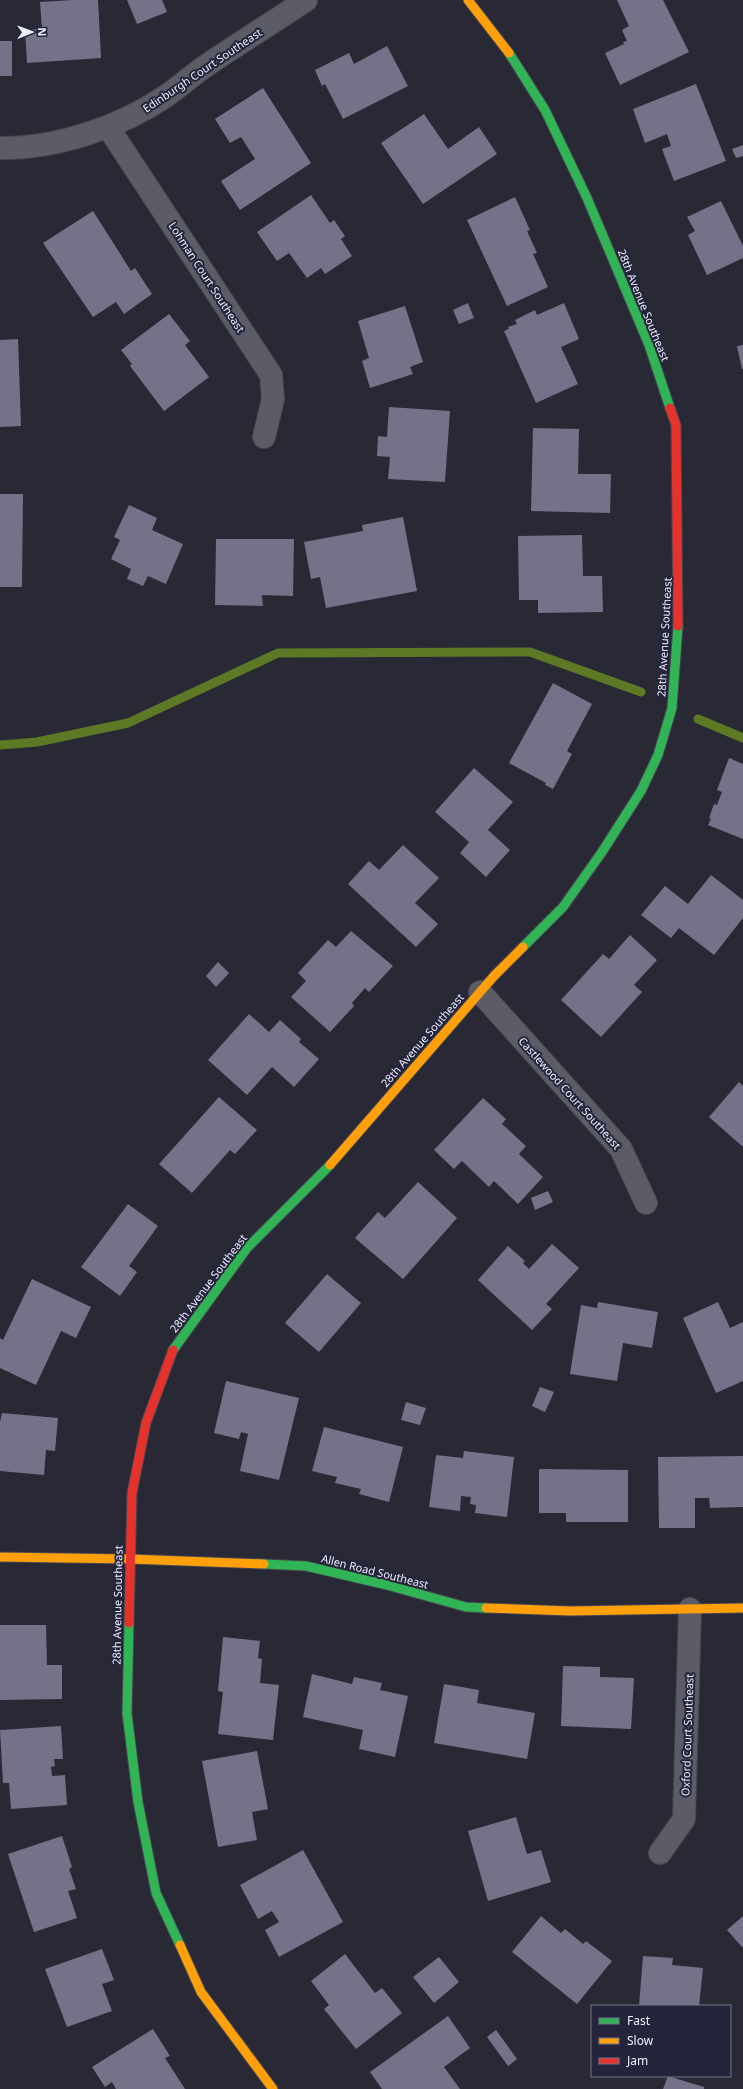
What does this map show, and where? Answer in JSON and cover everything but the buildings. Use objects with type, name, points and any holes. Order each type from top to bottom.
[{"type":"street","name":"Edinburgh Court Southeast","points":[[0,148],[67,140],[108,127],[165,97],[200,70],[306,0]]},
{"type":"street","name":"28th Avenue Southeast","points":[[273,2089],[201,1992],[156,1894],[138,1802],[128,1713],[132,1493],[144,1431],[171,1353],[247,1248],[324,1172],[480,992],[563,907],[641,791],[658,755],[672,708],[678,642],[679,498],[676,425],[649,345],[587,198],[545,110],[502,43],[468,0]]},
{"type":"street","name":"Lohman Court Southeast","points":[[108,127],[271,375],[273,399],[264,437]]},
{"type":"street","name":"Castlewood Court Southeast","points":[[480,992],[621,1150],[646,1203]]},
{"type":"street","name":"Allen Road Southeast","points":[[0,1558],[130,1559],[306,1566],[387,1585],[466,1607],[570,1611],[743,1608]]},
{"type":"street","name":"Oxford Court Southeast","points":[[660,1853],[684,1819],[690,1609]]},
{"type":"waterway","points":[[0,745],[37,742],[128,723],[278,653],[530,652],[641,692]]},
{"type":"waterway","points":[[698,719],[743,738]]},
{"type":"traffic: fast","points":[[509,53],[545,110],[587,198],[649,345],[670,408]]},
{"type":"traffic: fast","points":[[523,947],[563,907],[602,852],[641,791],[658,755],[672,708],[678,626]]},
{"type":"traffic: fast","points":[[173,1350],[247,1248],[330,1165]]},
{"type":"traffic: fast","points":[[264,1564],[306,1566],[387,1585],[466,1607],[486,1608]]},
{"type":"traffic: fast","points":[[129,1623],[127,1713],[138,1802],[156,1893],[180,1945]]},
{"type":"traffic: slow","points":[[468,0],[509,53]]},
{"type":"traffic: slow","points":[[330,1165],[494,976],[523,947]]},
{"type":"traffic: slow","points":[[0,1557],[130,1559],[264,1564]]},
{"type":"traffic: slow","points":[[486,1608],[570,1611],[743,1608]]},
{"type":"traffic: slow","points":[[180,1945],[201,1992],[273,2089]]},
{"type":"traffic: jam","points":[[670,408],[676,425],[678,626]]},
{"type":"traffic: jam","points":[[129,1623],[132,1493],[146,1423],[173,1350]]}]
